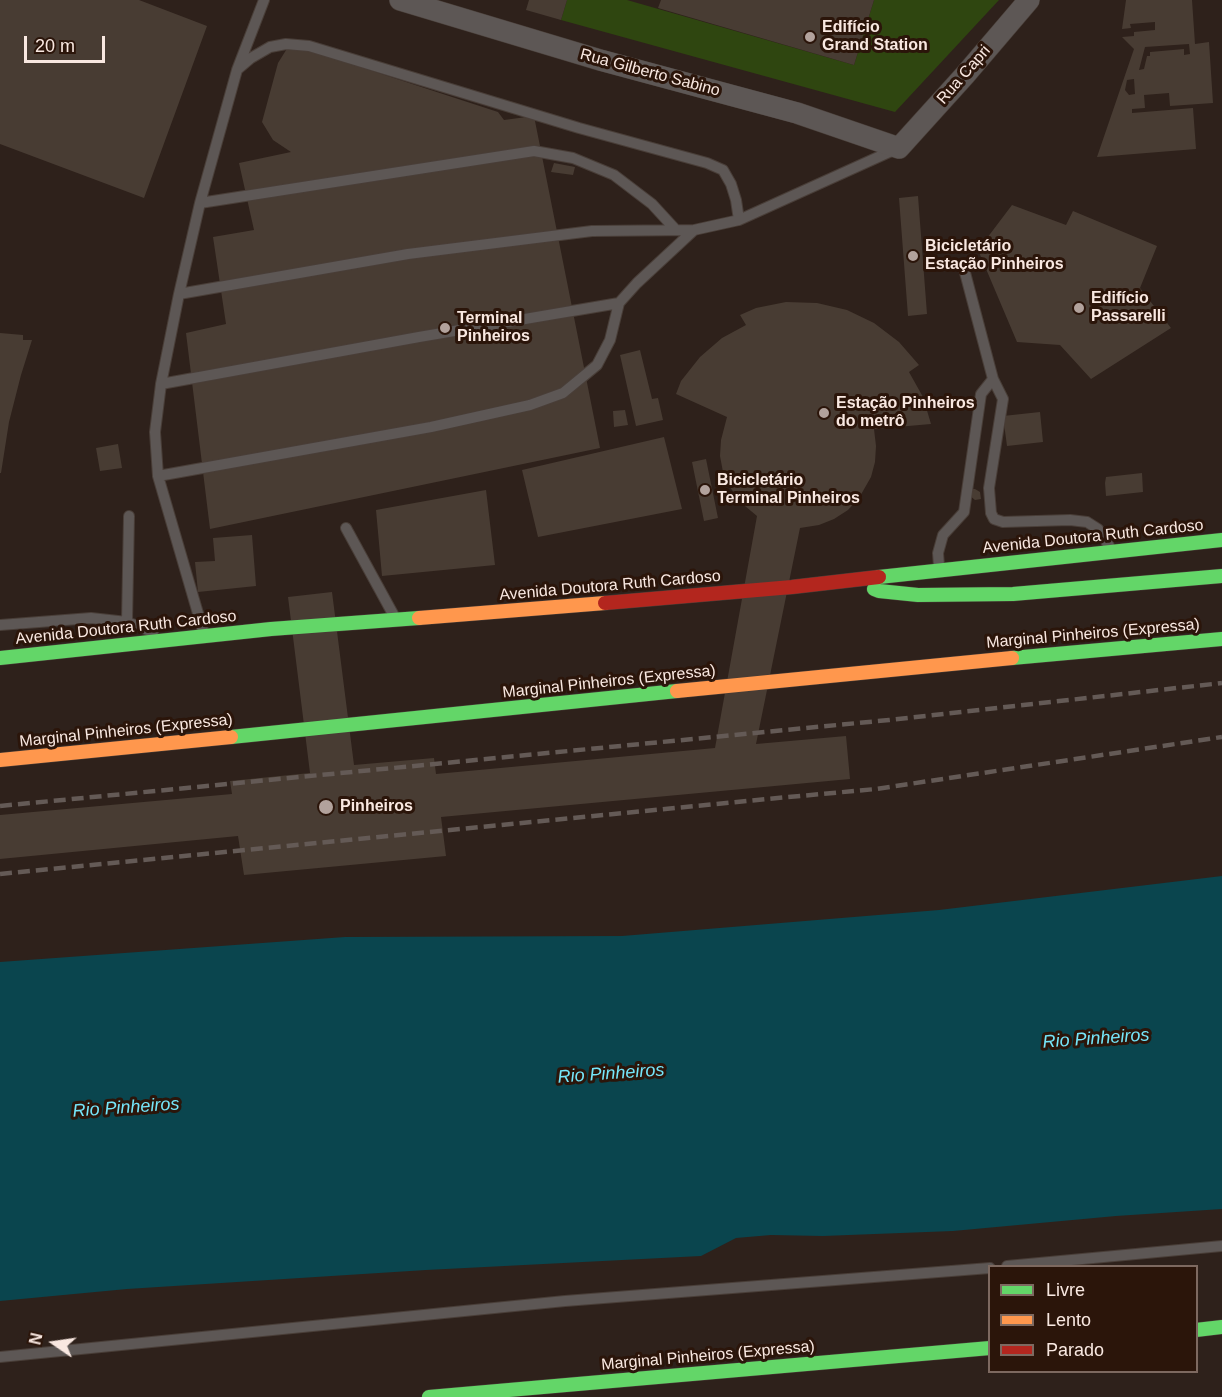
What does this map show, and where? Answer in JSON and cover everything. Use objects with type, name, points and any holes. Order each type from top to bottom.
[{"type":"highway","name":"Avenida Doutora Ruth Cardoso","points":[[0,657],[271,629],[737,592],[1222,540]]},
{"type":"highway","points":[[856,579],[879,591],[918,595],[1013,594],[1222,576]]},
{"type":"highway","name":"Marginal Pinheiros (Expressa)","points":[[0,760],[964,662],[1222,639]]},
{"type":"highway","points":[[1198,1330],[1222,1327]]},
{"type":"highway","name":"Marginal Pinheiros (Expressa)","points":[[429,1397],[988,1348]]},
{"type":"street","name":"Rua Gilberto Sabino","points":[[400,0],[600,60],[797,113],[899,148]]},
{"type":"street","name":"Rua Capri","points":[[899,148],[1029,0]]},
{"type":"lane","points":[[205,637],[158,476],[155,432],[161,384],[200,203],[237,70],[264,0]]},
{"type":"lane","points":[[237,70],[251,58],[270,47],[286,44],[309,46],[568,125],[707,163],[723,170],[731,184],[739,220]]},
{"type":"lane","points":[[179,294],[408,254],[592,231],[694,230],[739,220],[899,148]]},
{"type":"lane","points":[[200,203],[534,151],[563,155],[614,175],[652,204],[675,229]]},
{"type":"lane","points":[[158,476],[431,427],[530,405],[563,393],[597,365],[610,340],[619,303],[694,230]]},
{"type":"lane","points":[[963,264],[993,379],[1003,399],[989,488],[991,513],[994,519],[1003,522],[1070,520],[1087,522],[1098,529],[1112,551]]},
{"type":"lane","points":[[161,384],[619,303]]},
{"type":"lane","points":[[939,570],[938,553],[942,535],[964,512],[981,394],[993,379]]},
{"type":"lane","points":[[127,622],[129,516]]},
{"type":"lane","points":[[346,528],[396,620]]},
{"type":"lane","points":[[0,625],[91,618],[127,622],[176,640]]},
{"type":"lane","points":[[1018,1265],[1222,1246]]},
{"type":"lane","points":[[0,1357],[565,1301],[988,1268]]},
{"type":"green space","points":[[567,0],[627,0],[854,65],[874,0],[999,0],[895,112],[561,20]]},
{"type":"water","name":"Rio Pinheiros","points":[[1222,876],[1222,1209],[953,1231],[823,1236],[771,1235],[736,1238],[701,1256],[426,1270],[127,1289],[0,1301],[0,962],[345,937],[622,936],[939,910]]},
{"type":"building","points":[[0,0],[139,0],[207,26],[144,198],[0,144]]},
{"type":"building","points":[[529,0],[567,0],[561,20],[526,10]]},
{"type":"building","name":"Edifício Grand Station","points":[[661,0],[874,0],[854,65],[658,8]]},
{"type":"building","points":[[1126,0],[1192,0],[1195,44],[1209,42],[1213,103],[1170,106],[1169,93],[1144,95],[1145,108],[1132,109],[1132,113],[1193,108],[1196,149],[1097,157],[1134,49],[1122,37],[1134,36],[1134,32],[1155,30],[1155,22],[1130,24],[1131,28],[1122,29]],"holes":[[[1189,44],[1190,54],[1184,55],[1184,49],[1150,52],[1144,69],[1139,70],[1145,47]],[[1134,79],[1135,94],[1129,95],[1125,90],[1127,80]]]},
{"type":"building","points":[[288,47],[299,47],[498,112],[504,120],[534,116],[600,448],[210,529],[186,333],[226,324],[213,237],[254,230],[239,163],[291,152],[273,140],[262,122],[278,63]]},
{"type":"building","points":[[554,163],[575,167],[573,175],[551,172]]},
{"type":"building","name":"Bicicletário Estação Pinheiros","points":[[918,196],[927,314],[908,316],[899,198]]},
{"type":"building","name":"Edifício Passarelli","points":[[1012,205],[1066,225],[1073,211],[1157,246],[1140,288],[1171,328],[1091,379],[1060,345],[1017,342],[978,250]]},
{"type":"building","points":[[786,302],[817,303],[847,310],[874,323],[899,342],[919,365],[909,372],[923,397],[931,424],[874,429],[875,462],[871,477],[859,498],[848,510],[834,519],[819,525],[800,528],[756,744],[846,736],[850,779],[441,817],[446,856],[244,875],[238,836],[0,859],[0,815],[232,794],[230,781],[310,773],[288,597],[332,592],[354,765],[434,758],[436,774],[715,748],[757,516],[739,501],[723,472],[720,456],[721,440],[727,417],[676,394],[681,381],[700,357],[722,338],[746,325],[740,315],[756,308]]},
{"type":"building","points":[[0,333],[23,335],[23,340],[32,340],[9,422],[1,473],[0,473]]},
{"type":"building","points":[[640,350],[652,399],[658,398],[663,420],[636,426],[620,355]]},
{"type":"building","points":[[625,410],[628,425],[614,427],[613,411]]},
{"type":"building","points":[[1040,412],[1043,442],[1007,446],[1003,416]]},
{"type":"building","points":[[664,437],[682,509],[538,537],[522,470]]},
{"type":"building","points":[[118,444],[122,468],[100,471],[96,448]]},
{"type":"building","name":"Bicicletário Terminal Pinheiros","points":[[706,459],[718,518],[704,521],[692,462]]},
{"type":"building","points":[[1142,473],[1143,492],[1106,496],[1106,477]]},
{"type":"building","points":[[970,489],[980,492],[981,499],[975,500],[970,496]]},
{"type":"building","points":[[486,490],[495,565],[382,576],[376,510]]},
{"type":"building","points":[[252,535],[256,586],[198,592],[195,562],[215,561],[213,538]]},
{"type":"railway","points":[[0,806],[889,720],[1222,683]]},
{"type":"railway","points":[[0,874],[876,789],[1222,737]]},
{"type":"traffic: fast","points":[[879,577],[1222,540]]},
{"type":"traffic: fast","points":[[874,589],[918,595],[1013,594],[1222,576]]},
{"type":"traffic: fast","points":[[0,658],[271,629],[419,618]]},
{"type":"traffic: fast","points":[[1012,658],[1222,639]]},
{"type":"traffic: fast","points":[[231,737],[677,691]]},
{"type":"traffic: fast","points":[[1198,1330],[1222,1327]]},
{"type":"traffic: fast","points":[[429,1397],[988,1348]]},
{"type":"traffic: slow","points":[[419,618],[605,603]]},
{"type":"traffic: slow","points":[[677,691],[1012,658]]},
{"type":"traffic: slow","points":[[0,760],[231,737]]},
{"type":"traffic: jam","points":[[605,603],[879,577]]},
{"type":"place","name":"Edifício Grand Station","points":[[810,37]]},
{"type":"place","name":"Bicicletário Estação Pinheiros","points":[[913,256]]},
{"type":"place","name":"Edifício Passarelli","points":[[1079,308]]},
{"type":"place","name":"Terminal Pinheiros","points":[[445,328]]},
{"type":"place","name":"Estação Pinheiros do metrô","points":[[824,413]]},
{"type":"place","name":"Bicicletário Terminal Pinheiros","points":[[705,490]]},
{"type":"place","name":"Pinheiros","points":[[326,807]]}]
